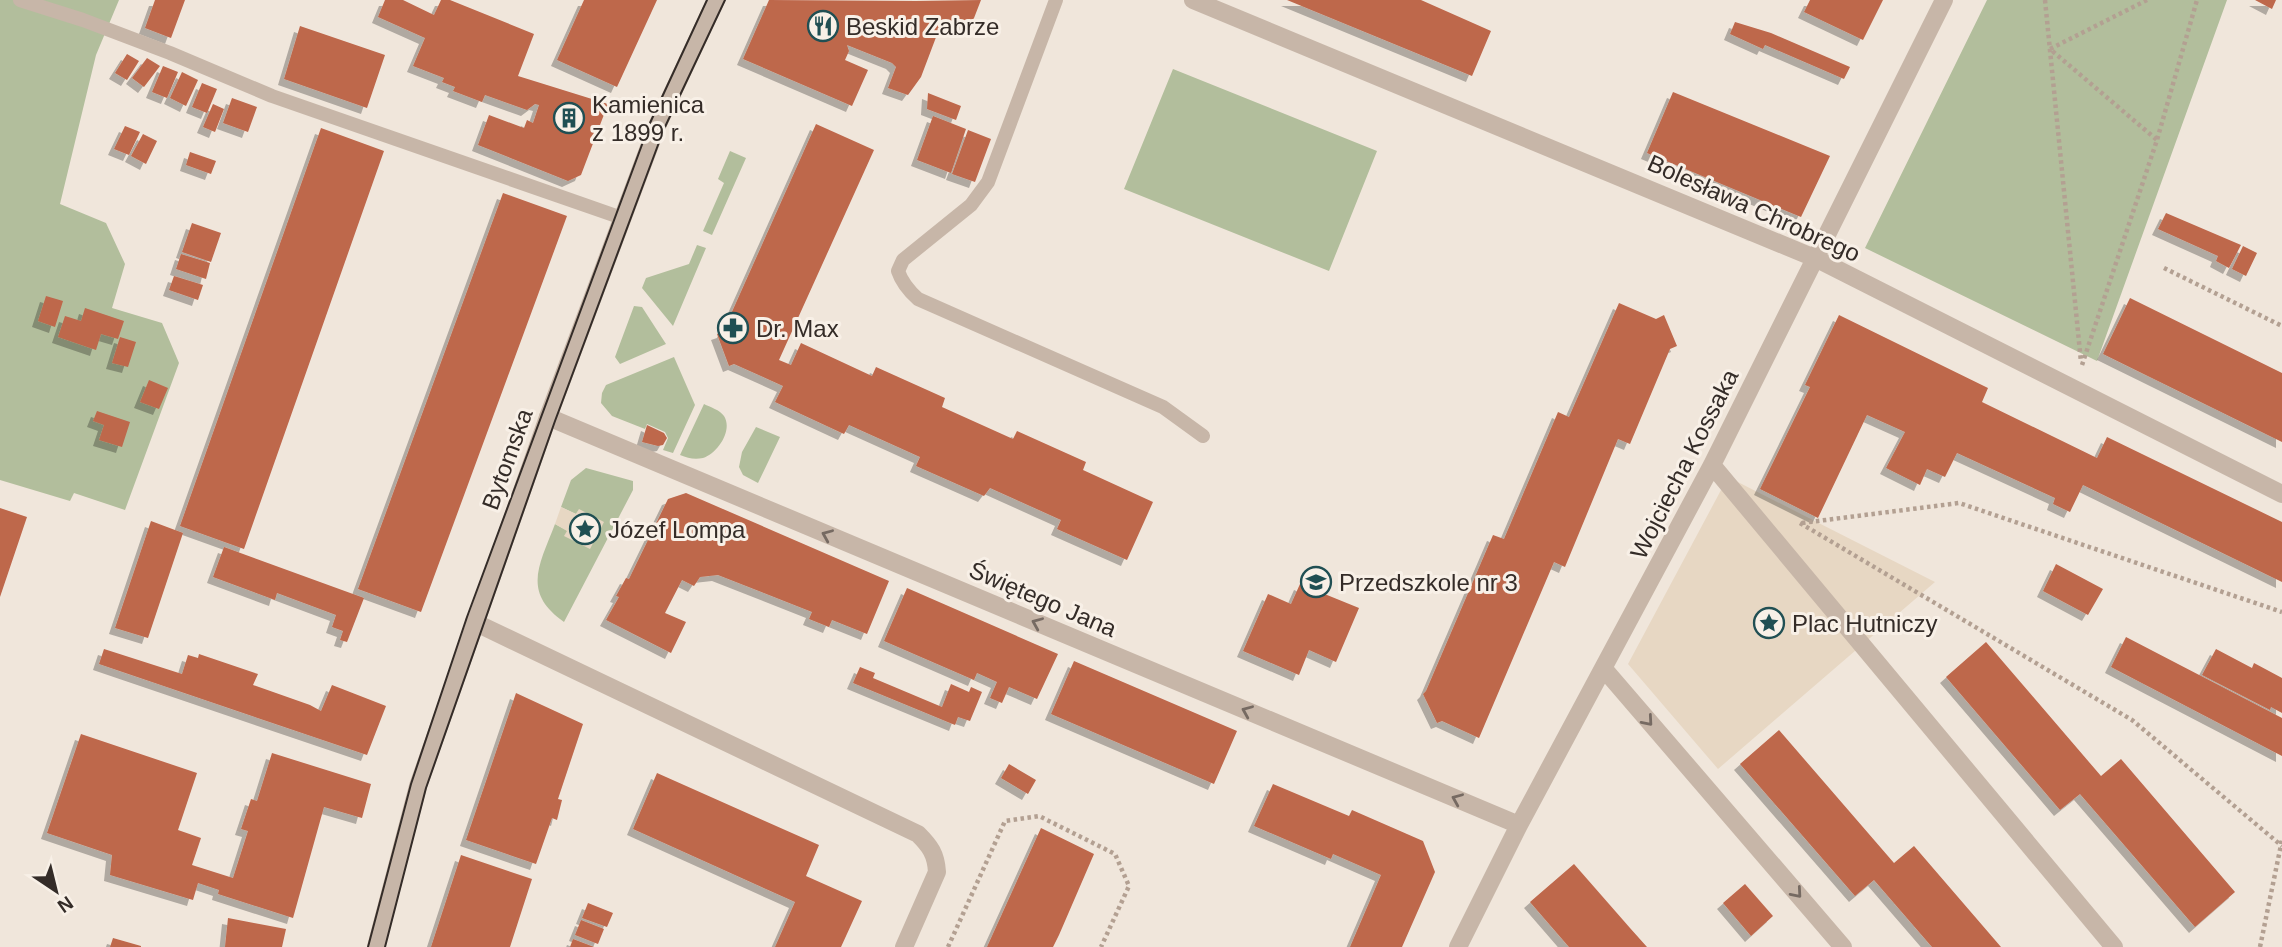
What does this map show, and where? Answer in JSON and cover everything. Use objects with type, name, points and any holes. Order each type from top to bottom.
[{"type":"street","name":"Bytomska","points":[[376,947],[418,786],[474,622],[657,126],[716,0]]},
{"type":"street","name":"Bolesława Chrobrego","points":[[1193,0],[1816,259],[2282,494]]},
{"type":"street","name":"Wojciecha Kossaka","points":[[1458,947],[1712,465],[1944,0]]},
{"type":"street","name":"Świętego Jana","points":[[548,417],[1520,825]]},
{"type":"street","points":[[1712,465],[2114,947]]},
{"type":"street","points":[[474,622],[918,834],[932,849],[937,860],[937,872],[904,947]]},
{"type":"street","points":[[1604,669],[1843,947]]},
{"type":"lane","points":[[20,0],[83,20],[170,53],[272,96],[622,218]]},
{"type":"lane","points":[[1056,0],[988,182],[971,205],[903,260],[898,271],[901,280],[918,299],[1163,407],[1203,436]]},
{"type":"path","points":[[2045,0],[2082,366],[2157,141],[2197,0]]},
{"type":"path","points":[[2050,49],[2147,0]]},
{"type":"path","points":[[2050,49],[2157,141]]},
{"type":"path","points":[[2164,268],[2282,327]]},
{"type":"path","points":[[1790,525],[1959,503],[2282,612]]},
{"type":"path","points":[[1800,523],[2132,719],[2281,843],[2260,947]]},
{"type":"path","points":[[948,947],[1005,821],[1040,816],[1115,854],[1129,886],[1101,947]]},
{"type":"green space","points":[[0,0],[119,0],[96,55],[60,204],[106,223],[125,264],[112,308],[162,323],[179,363],[125,510],[74,493],[70,501],[0,480]]},
{"type":"green space","points":[[1987,0],[2227,0],[2097,361],[1865,248]]},
{"type":"green space","points":[[1173,69],[1377,151],[1329,271],[1124,189]]},
{"type":"green space","points":[[730,151],[746,158],[712,235],[703,231],[724,183],[718,179]]},
{"type":"green space","points":[[697,245],[706,248],[673,326],[642,288],[646,278],[689,264]]},
{"type":"green space","points":[[634,306],[642,307],[666,344],[620,364],[615,357]]},
{"type":"green space","points":[[674,357],[695,405],[673,453],[663,450],[668,438],[665,432],[647,424],[645,429],[612,416],[601,403],[606,385]]},
{"type":"green space","points":[[704,404],[724,416],[727,428],[725,434],[719,446],[703,458],[680,455]]},
{"type":"green space","points":[[756,427],[780,437],[758,483],[743,475],[739,467],[742,452]]},
{"type":"green space","points":[[586,468],[633,481],[633,490],[564,622],[542,600],[538,577],[555,524],[568,531],[579,509],[576,514],[561,507],[571,480]]},
{"type":"shaded area","name":"Plac Hutniczy","points":[[1728,477],[1935,582],[1718,769],[1628,664]]},
{"type":"shaded area","points":[[561,507],[576,514],[579,509],[604,522],[590,549],[564,536],[567,531],[555,524]]},
{"type":"building","points":[[155,0],[185,0],[171,38],[145,28]]},
{"type":"building","points":[[385,0],[403,0],[434,15],[441,0],[450,0],[534,34],[518,76],[608,104],[581,175],[568,181],[478,145],[489,115],[524,128],[527,120],[533,123],[539,105],[535,104],[527,110],[485,95],[482,102],[453,91],[455,87],[442,82],[444,78],[413,66],[425,38],[378,17]]},
{"type":"building","points":[[584,0],[657,0],[617,87],[557,60]]},
{"type":"building","points":[[769,0],[981,0],[969,31],[950,24],[938,32],[921,77],[908,95],[888,88],[896,67],[892,63],[847,45],[849,51],[845,60],[868,70],[852,106],[743,59]]},
{"type":"building","points":[[1287,0],[1421,0],[1491,31],[1472,76]]},
{"type":"building","points":[[1810,0],[1883,0],[1863,40],[1804,12]]},
{"type":"building","points":[[2255,0],[2276,0],[2272,9]]},
{"type":"building","points":[[1735,22],[1771,33],[1850,67],[1844,79],[1765,45],[1763,49],[1730,34]]},
{"type":"building","points":[[300,26],[385,55],[367,108],[284,79]]},
{"type":"building","points":[[127,54],[139,61],[127,80],[115,73]]},
{"type":"building","points":[[147,58],[160,66],[144,87],[132,78]]},
{"type":"building","points":[[163,66],[178,72],[167,98],[152,92]]},
{"type":"building","points":[[182,72],[198,80],[186,106],[170,98]]},
{"type":"building","points":[[202,83],[217,89],[207,113],[192,107]]},
{"type":"building","points":[[1673,92],[1830,156],[1801,217],[1647,153]]},
{"type":"building","points":[[928,93],[961,106],[956,120],[927,109]]},
{"type":"building","points":[[232,98],[257,107],[248,132],[223,123]]},
{"type":"building","points":[[213,104],[224,109],[215,132],[203,127]]},
{"type":"building","points":[[933,116],[966,129],[951,173],[917,160]]},
{"type":"building","points":[[816,124],[874,150],[779,360],[791,365],[801,343],[872,376],[876,367],[945,398],[942,407],[1013,439],[1017,431],[1086,462],[1083,470],[1153,502],[1127,560],[1057,529],[1061,520],[990,488],[984,496],[916,466],[920,457],[849,425],[844,434],[775,402],[783,386],[734,364],[729,366],[717,334],[723,332]]},
{"type":"building","points":[[125,126],[140,132],[129,155],[114,149]]},
{"type":"building","points":[[321,128],[384,151],[244,549],[180,526]]},
{"type":"building","points":[[968,130],[991,139],[975,182],[952,174]]},
{"type":"building","points":[[143,134],[157,141],[146,164],[131,156]]},
{"type":"building","points":[[190,152],[216,161],[211,174],[186,165]]},
{"type":"building","points":[[503,193],[567,216],[421,612],[358,589]]},
{"type":"building","points":[[2166,213],[2241,245],[2229,268],[2216,261],[2218,256],[2158,229]]},
{"type":"building","points":[[192,223],[221,233],[211,262],[182,252]]},
{"type":"building","points":[[2243,246],[2257,253],[2246,276],[2232,269]]},
{"type":"building","points":[[181,254],[210,263],[206,279],[176,269]]},
{"type":"building","points":[[174,276],[203,285],[198,300],[169,290]]},
{"type":"building","points":[[46,296],[63,301],[55,327],[38,321]]},
{"type":"building","points":[[2130,298],[2282,373],[2282,442],[2103,354]]},
{"type":"building","points":[[1619,303],[1656,319],[1664,315],[1677,346],[1670,349],[1630,444],[1618,439],[1565,567],[1554,562],[1479,738],[1442,721],[1437,723],[1423,694],[1493,535],[1504,539],[1558,412],[1569,417]]},
{"type":"building","points":[[85,308],[124,321],[118,339],[101,334],[96,350],[58,337],[65,316],[81,321]]},
{"type":"building","points":[[1839,315],[1988,388],[1982,402],[2097,458],[2107,437],[2282,522],[2282,582],[2083,485],[2070,512],[2053,504],[2055,498],[1957,453],[1945,477],[1927,469],[1920,485],[1886,468],[1905,432],[1867,415],[1818,518],[1760,489],[1810,387],[1805,385]]},
{"type":"building","points":[[120,337],[136,342],[128,367],[112,363]]},
{"type":"building","points":[[149,380],[168,388],[159,409],[140,402]]},
{"type":"building","points":[[97,411],[130,422],[122,447],[99,440],[104,425],[93,421]]},
{"type":"building","points":[[647,425],[664,433],[667,438],[663,445],[642,442]]},
{"type":"building","points":[[686,493],[889,581],[867,634],[832,620],[829,627],[809,619],[812,612],[718,575],[700,577],[694,586],[682,580],[665,613],[686,622],[671,653],[606,620],[668,499]]},
{"type":"building","points":[[0,508],[27,517],[0,597]]},
{"type":"building","points":[[151,521],[183,533],[148,638],[115,628]]},
{"type":"building","points":[[224,547],[364,598],[347,642],[340,640],[343,631],[332,627],[336,615],[277,593],[275,600],[213,577]]},
{"type":"building","points":[[2056,564],[2103,589],[2088,615],[2043,591]]},
{"type":"building","points":[[1300,584],[1359,608],[1336,662],[1309,650],[1299,675],[1243,651],[1268,594],[1291,604]]},
{"type":"building","points":[[907,588],[1058,654],[1037,699],[1009,687],[1002,703],[990,698],[997,682],[977,673],[974,680],[884,641]]},
{"type":"building","points":[[2126,637],[2282,718],[2282,756],[2111,667]]},
{"type":"building","points":[[1986,642],[2101,776],[2121,759],[2235,892],[2195,927],[2080,794],[2060,810],[1946,677]]},
{"type":"building","points":[[104,649],[182,674],[188,655],[198,658],[199,654],[258,674],[253,685],[321,711],[332,685],[386,706],[367,755],[99,664]]},
{"type":"building","points":[[2216,649],[2252,668],[2254,663],[2282,678],[2282,713],[2271,707],[2270,710],[2202,675]]},
{"type":"building","points":[[1074,661],[1237,731],[1214,784],[1051,714]]},
{"type":"building","points":[[860,667],[875,673],[873,678],[942,707],[951,684],[969,692],[971,687],[982,692],[970,721],[958,717],[955,725],[853,683]]},
{"type":"building","points":[[516,693],[583,724],[558,799],[562,800],[557,820],[552,818],[536,864],[466,840]]},
{"type":"building","points":[[1779,730],[1894,863],[1914,846],[2001,947],[1932,947],[1874,880],[1855,896],[1740,764]]},
{"type":"building","points":[[81,734],[197,773],[178,830],[201,838],[192,865],[233,878],[248,831],[241,829],[251,799],[257,801],[272,753],[371,784],[362,818],[324,807],[293,918],[218,894],[219,890],[198,883],[193,900],[110,875],[112,855],[47,833]]},
{"type":"building","points":[[1009,764],[1036,780],[1028,794],[1001,778]]},
{"type":"building","points":[[657,773],[819,845],[806,876],[862,901],[841,947],[775,947],[795,902],[633,829]]},
{"type":"building","points":[[1273,784],[1349,816],[1352,810],[1423,841],[1435,872],[1402,947],[1350,947],[1381,875],[1333,854],[1331,859],[1254,826]]},
{"type":"building","points":[[1041,828],[1094,854],[1059,935],[1053,947],[987,947]]},
{"type":"building","points":[[461,855],[532,879],[510,947],[431,947]]},
{"type":"building","points":[[1574,864],[1647,947],[1569,947],[1530,902]]},
{"type":"building","points":[[1745,884],[1773,916],[1751,936],[1723,903]]},
{"type":"building","points":[[588,903],[613,913],[607,927],[582,918]]},
{"type":"building","points":[[228,918],[286,929],[282,947],[225,947]]},
{"type":"building","points":[[581,920],[604,929],[598,944],[575,935]]},
{"type":"building","points":[[113,938],[141,946],[141,947],[110,947]]},
{"type":"building","points":[[573,939],[594,947],[570,947]]},
{"type":"tram line","points":[[368,947],[411,784],[467,617],[650,123],[707,0]]},
{"type":"tram line","points":[[385,947],[426,788],[555,421],[664,129],[725,0]]},
{"type":"place","name":"Beskid Zabrze","points":[[823,26]]},
{"type":"place","name":"Kamienica z 1899 r.","points":[[569,118]]},
{"type":"place","name":"Dr. Max","points":[[733,328]]},
{"type":"place","name":"Józef Lompa","points":[[585,529]]},
{"type":"place","name":"Przedszkole nr 3","points":[[1316,582]]},
{"type":"place","name":"Plac Hutniczy","points":[[1769,623]]}]
